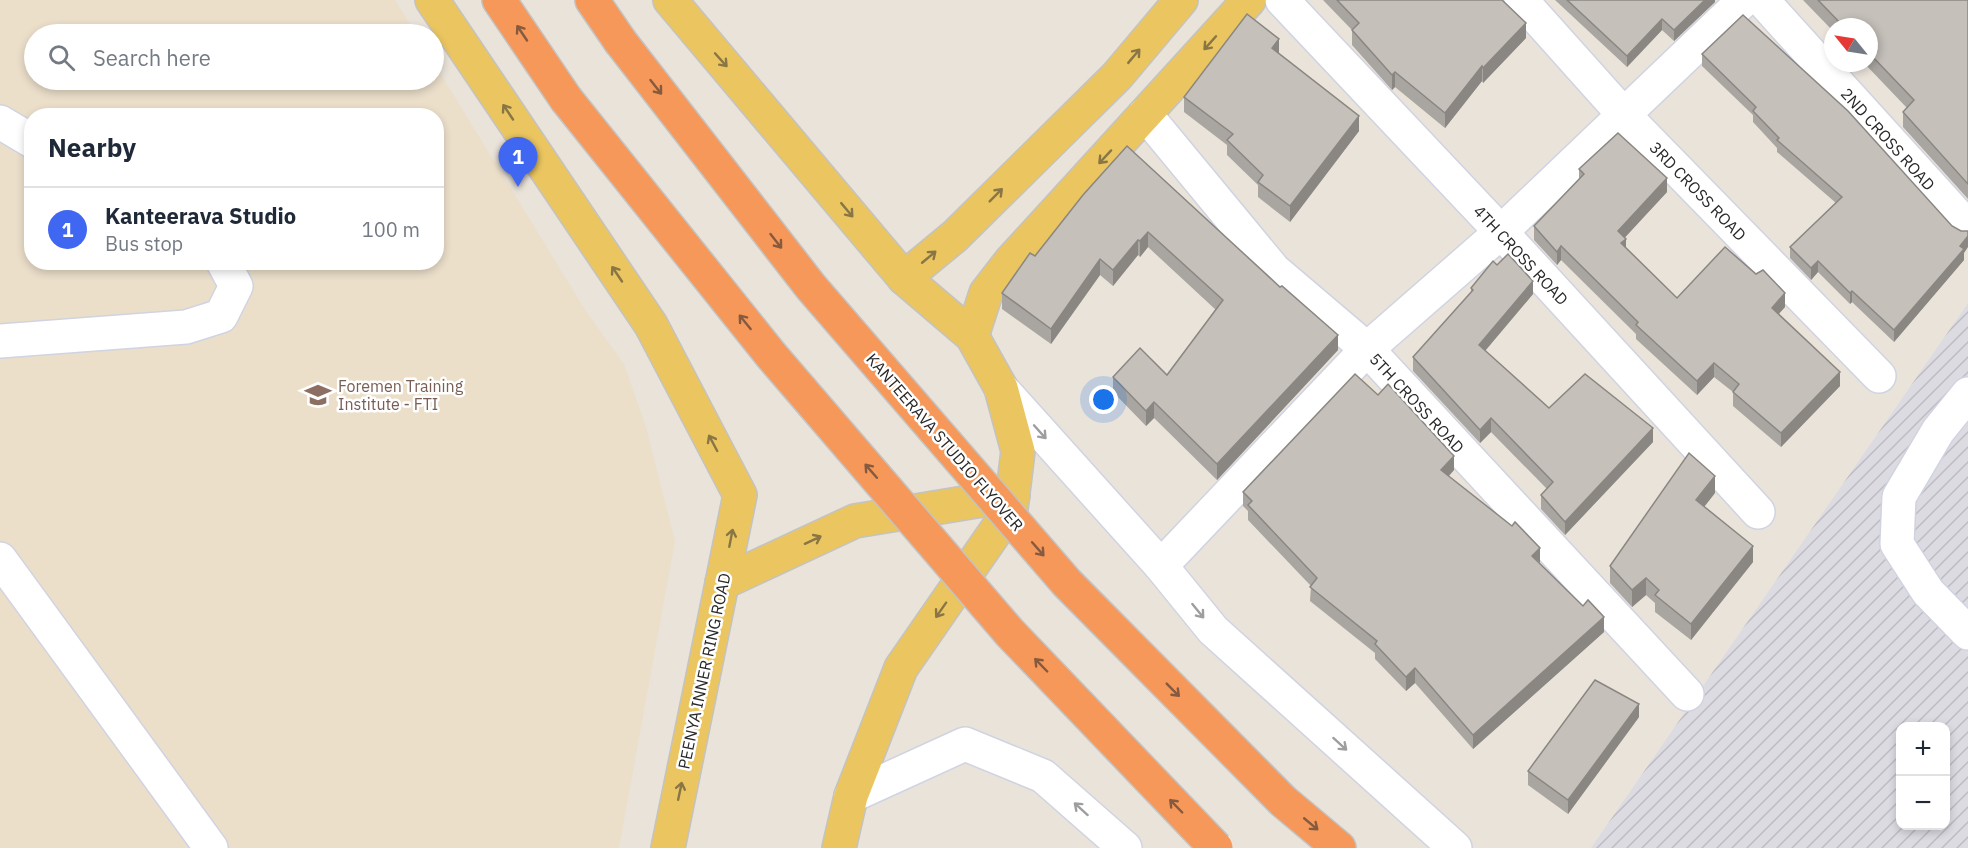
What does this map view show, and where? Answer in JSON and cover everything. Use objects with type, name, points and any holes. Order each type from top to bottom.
[{"type":"highway","points":[[499,0],[566,99],[771,355],[1010,633],[1216,848]]},
{"type":"highway","name":"KANTEERAVA STUDIO FLYOVER","points":[[592,0],[620,41],[811,287],[1067,583],[1282,801],[1339,848]]},
{"type":"main road","name":"PEENYA INNER RING ROAD","points":[[432,0],[651,325],[740,495],[668,848]]},
{"type":"main road","points":[[670,0],[904,278],[972,336],[1001,388],[1018,451],[1011,509],[901,668],[851,796],[839,848]]},
{"type":"main road","points":[[904,278],[955,236],[1117,76],[1181,0]]},
{"type":"main road","points":[[972,336],[986,294],[992,286],[1052,214],[1249,0]]},
{"type":"main road","points":[[722,584],[855,520],[1013,495]]},
{"type":"street","name":"4TH CROSS ROAD","points":[[1282,0],[1501,232],[1758,512]]},
{"type":"street","name":"3RD CROSS ROAD","points":[[1521,0],[1624,115],[1879,376]]},
{"type":"street","points":[[1161,566],[1366,349],[1501,232],[1744,0]]},
{"type":"street","name":"2ND CROSS ROAD","points":[[1762,0],[1966,225]]},
{"type":"street","name":"5TH CROSS ROAD","points":[[1145,114],[1274,270],[1366,349],[1687,694]]},
{"type":"street","points":[[0,122],[24,136]]},
{"type":"street","points":[[0,341],[186,327],[221,316],[236,286],[227,270]]},
{"type":"street","points":[[1001,388],[1161,566],[1213,630],[1455,848]]},
{"type":"street","points":[[1968,394],[1938,431],[1899,498],[1897,544],[1928,592],[1968,633]]},
{"type":"street","points":[[0,559],[211,848]]},
{"type":"street","points":[[851,796],[965,744],[1043,776],[1125,848]]},
{"type":"shaded area","name":"Foremen Training Institute - FTI","points":[[0,0],[395,0],[410,24],[24,24],[24,90],[444,90],[444,79],[586,311],[624,364],[646,427],[675,541],[619,848],[0,848]]},
{"type":"shaded area","points":[[1968,303],[1968,848],[1591,848]]},
{"type":"building","points":[[1337,0],[1502,0],[1526,23],[1483,68],[1482,66],[1445,113],[1395,72],[1392,75],[1352,30],[1359,23]]},
{"type":"building","points":[[1567,0],[1705,0],[1674,30],[1662,19],[1627,56]]},
{"type":"building","points":[[1818,0],[1968,0],[1968,184],[1903,112],[1914,100],[1878,62],[1878,18],[1835,18]]},
{"type":"building","points":[[1247,14],[1279,39],[1272,48],[1359,116],[1290,206],[1258,182],[1263,175],[1227,140],[1233,134],[1184,97]]},
{"type":"building","points":[[1743,15],[1848,111],[1952,226],[1961,231],[1968,231],[1968,236],[1960,246],[1964,249],[1894,330],[1852,291],[1850,293],[1818,261],[1811,268],[1790,247],[1842,197],[1777,140],[1779,138],[1753,111],[1756,107],[1702,54]]},
{"type":"building","points":[[1618,133],[1667,178],[1618,231],[1626,239],[1621,243],[1677,298],[1725,247],[1756,274],[1763,270],[1785,293],[1772,308],[1840,372],[1781,433],[1733,392],[1739,384],[1714,363],[1697,381],[1636,325],[1638,322],[1561,246],[1557,252],[1534,226],[1584,174],[1579,169]]},
{"type":"building","points":[[1127,146],[1280,287],[1282,286],[1338,335],[1217,464],[1154,402],[1146,411],[1113,377],[1140,348],[1167,375],[1223,300],[1148,232],[1140,241],[1138,240],[1113,270],[1100,259],[1051,329],[1002,293],[1030,253],[1035,256],[1083,195]]},
{"type":"building","points":[[1508,254],[1533,281],[1479,345],[1549,408],[1585,374],[1653,428],[1565,522],[1541,495],[1553,482],[1491,418],[1480,430],[1413,357],[1473,290],[1471,288],[1493,261],[1497,265]]},
{"type":"building","points":[[1355,374],[1378,395],[1388,384],[1454,456],[1441,470],[1512,526],[1515,522],[1540,548],[1532,556],[1583,606],[1588,600],[1604,617],[1473,735],[1415,668],[1406,677],[1375,644],[1377,641],[1310,587],[1317,578],[1248,505],[1252,501],[1243,492]]},
{"type":"building","points":[[1689,453],[1715,476],[1696,500],[1753,546],[1691,624],[1655,595],[1659,590],[1646,578],[1632,590],[1610,566]]},
{"type":"building","points":[[1595,680],[1639,704],[1568,800],[1528,771]]},
{"type":"place","name":"Kanteerava Studio","points":[[518,187]]},
{"type":"place","name":"Foremen Training Institute - FTI","points":[[318,395]]}]
